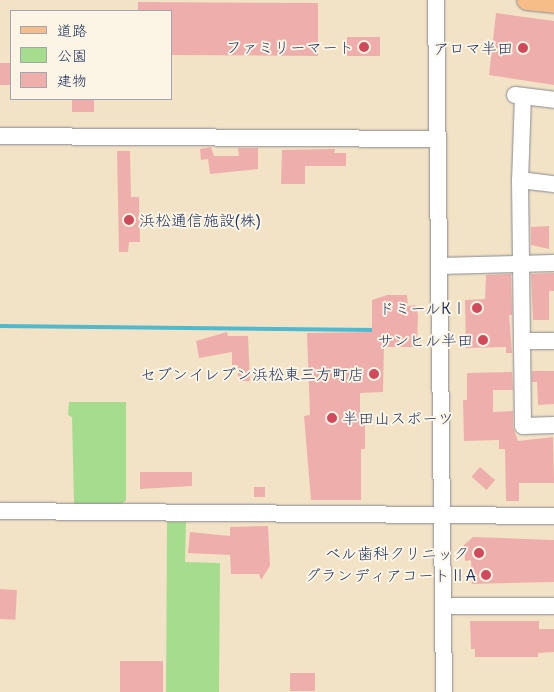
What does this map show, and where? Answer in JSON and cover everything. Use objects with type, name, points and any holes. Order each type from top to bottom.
[{"type":"main road","points":[[527,0],[554,3]]},
{"type":"street","points":[[436,0],[444,517],[444,692]]},
{"type":"street","points":[[554,100],[519,95],[523,426],[554,425]]},
{"type":"street","points":[[0,136],[438,140]]},
{"type":"street","points":[[520,180],[554,184]]},
{"type":"street","points":[[440,266],[554,263]]},
{"type":"street","points":[[522,341],[554,341]]},
{"type":"street","points":[[0,511],[444,517],[554,516]]},
{"type":"street","points":[[444,606],[554,606]]},
{"type":"green space","points":[[69,402],[126,402],[126,500],[122,504],[74,504],[72,417],[68,415]]},
{"type":"green space","points":[[167,522],[186,522],[185,562],[220,563],[219,692],[166,692]]},
{"type":"building","points":[[138,2],[318,3],[318,56],[172,55],[172,10],[138,10]]},
{"type":"building","name":"アロマ半田","points":[[496,13],[554,21],[554,85],[489,75]]},
{"type":"building","name":"ファミリーマート","points":[[347,37],[380,37],[380,56],[347,56]]},
{"type":"building","points":[[0,63],[10,63],[10,85],[0,85]]},
{"type":"building","points":[[72,100],[94,100],[94,112],[72,112]]},
{"type":"building","points":[[211,147],[214,156],[239,156],[238,148],[258,148],[258,169],[210,174],[208,159],[201,160],[200,149]]},
{"type":"building","points":[[335,149],[334,153],[346,153],[346,166],[305,166],[305,184],[281,184],[282,150]]},
{"type":"building","name":"浜松通信施設(株)","points":[[117,151],[130,151],[131,197],[139,197],[140,242],[129,242],[128,252],[119,252]]},
{"type":"building","points":[[549,226],[549,249],[531,245],[531,227]]},
{"type":"building","points":[[554,273],[554,291],[549,291],[549,320],[533,320],[531,274]]},
{"type":"building","points":[[511,274],[512,315],[509,315],[512,353],[506,353],[506,347],[466,348],[465,300],[485,299],[486,275]]},
{"type":"building","name":"半田山スポーツ","points":[[387,295],[407,295],[408,306],[415,305],[418,315],[417,347],[384,347],[383,392],[360,393],[360,421],[365,422],[365,449],[361,449],[361,500],[311,500],[304,416],[310,415],[307,333],[372,332],[372,300]]},
{"type":"building","points":[[227,332],[228,336],[248,336],[250,381],[238,381],[238,365],[232,365],[232,352],[199,358],[196,341]]},
{"type":"building","points":[[532,371],[554,371],[554,404],[538,405],[537,382],[532,382]]},
{"type":"building","points":[[512,372],[513,390],[493,390],[493,412],[513,411],[513,427],[518,441],[553,437],[554,483],[519,483],[519,501],[506,501],[505,449],[499,449],[499,440],[464,441],[463,400],[467,400],[467,373]]},
{"type":"building","points":[[480,467],[495,480],[487,490],[471,477]]},
{"type":"building","points":[[140,472],[192,472],[192,486],[140,489]]},
{"type":"building","points":[[254,487],[265,487],[265,497],[254,497]]},
{"type":"building","points":[[268,526],[270,566],[261,580],[259,574],[231,574],[230,555],[188,553],[190,532],[230,536],[230,527]]},
{"type":"building","points":[[473,537],[554,540],[554,582],[472,584],[471,560],[465,561],[464,545]]},
{"type":"building","points":[[0,589],[17,590],[15,620],[0,619]]},
{"type":"building","points":[[470,621],[539,621],[539,629],[554,629],[554,652],[538,653],[538,657],[475,657],[475,649],[471,649]]},
{"type":"building","points":[[120,661],[163,661],[163,692],[120,692]]},
{"type":"building","points":[[290,673],[315,673],[315,691],[290,691]]},
{"type":"waterway","points":[[0,326],[376,330]]},
{"type":"place","name":"ファミリーマート","points":[[364,47]]},
{"type":"place","name":"アロマ半田","points":[[523,48]]},
{"type":"place","name":"浜松通信施設(株)","points":[[129,220]]},
{"type":"place","name":"ドミールKⅠ","points":[[477,308]]},
{"type":"place","name":"サンヒル半田","points":[[483,340]]},
{"type":"place","name":"セブンイレブン浜松東三方町店","points":[[374,374]]},
{"type":"place","name":"半田山スポーツ","points":[[332,418]]},
{"type":"place","name":"ベル歯科クリニック","points":[[479,553]]},
{"type":"place","name":"グランディアコートⅡA","points":[[486,575]]}]
